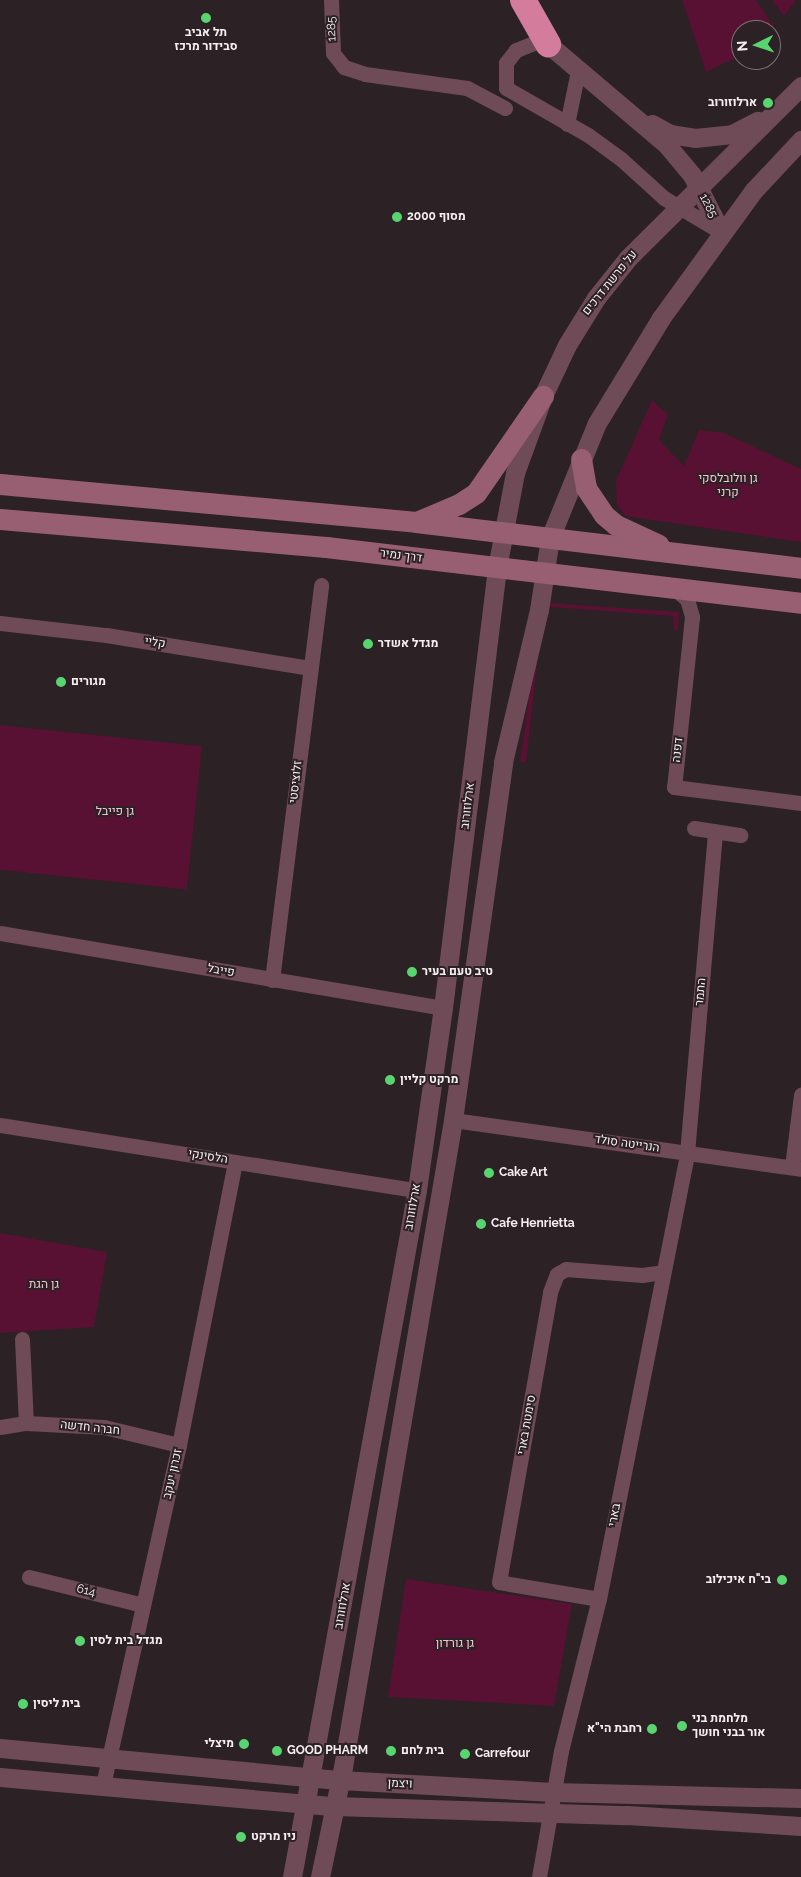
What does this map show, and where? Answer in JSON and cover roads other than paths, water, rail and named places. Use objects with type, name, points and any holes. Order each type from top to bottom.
[{"type":"highway","points":[[523,0],[548,44]]},
{"type":"main road","points":[[416,522],[459,504],[476,493],[543,396]]},
{"type":"main road","points":[[581,459],[586,488],[604,515],[616,525],[675,553]]},
{"type":"main road","points":[[0,484],[416,522],[801,568]]},
{"type":"main road","name":"דרך נמיר","points":[[0,519],[326,547],[677,591],[801,603]]},
{"type":"street","name":"1285","points":[[332,0],[334,53],[344,67],[365,74],[466,88],[505,108]]},
{"type":"street","name":"1285","points":[[508,0],[548,44],[578,71],[635,115],[666,144],[692,175],[721,232]]},
{"type":"street","name":"1285","points":[[548,44],[536,42],[516,50],[506,63],[506,88],[602,145],[664,198],[721,232]]},
{"type":"street","points":[[567,124],[578,71]]},
{"type":"street","name":"על פרשת דרכים","points":[[502,532],[516,473],[543,396],[572,336],[596,298],[628,258],[801,86]]},
{"type":"street","points":[[635,115],[670,134],[695,138],[747,129],[784,102]]},
{"type":"street","points":[[550,538],[597,423],[640,351],[721,232],[754,190],[801,140]]},
{"type":"street","name":"ארלוזורוב","points":[[292,1877],[312,1777],[417,1190],[443,1008],[502,532]]},
{"type":"street","name":"ארלוזורוב","points":[[320,1877],[340,1780],[453,1120],[503,762],[544,574],[550,538]]},
{"type":"street","name":"זלוציסטי","points":[[272,980],[308,668],[321,585]]},
{"type":"street","name":"דפנה","points":[[677,591],[687,599],[692,617],[674,787],[801,803]]},
{"type":"street","name":"קליי","points":[[0,623],[106,635],[308,668]]},
{"type":"street","points":[[694,828],[740,835]]},
{"type":"street","name":"התמר","points":[[687,1153],[715,831]]},
{"type":"street","name":"פייבל","points":[[0,933],[443,1008]]},
{"type":"street","points":[[796,1168],[801,1095]]},
{"type":"street","name":"הנרייטה סולד","points":[[453,1120],[796,1168]]},
{"type":"street","name":"הלסינקי","points":[[0,1125],[417,1190]]},
{"type":"street","name":"בארי","points":[[539,1877],[553,1792],[599,1599],[687,1153]]},
{"type":"street","name":"זכרון יעקב","points":[[103,1785],[179,1445],[235,1162]]},
{"type":"street","name":"סימטת בארי","points":[[599,1599],[498,1582],[550,1292],[557,1274],[566,1269],[642,1275],[663,1272]]},
{"type":"street","points":[[22,1339],[26,1423]]},
{"type":"street","name":"חברה חדשה","points":[[0,1426],[26,1423],[104,1428],[179,1445]]},
{"type":"street","name":"614","points":[[29,1577],[143,1605]]},
{"type":"street","name":"ויצמן","points":[[0,1748],[340,1780],[553,1792],[801,1798]]},
{"type":"street","name":"ויצמן","points":[[0,1777],[334,1806],[549,1815],[627,1815],[801,1826]]},
{"type":"place","name":"תל אביב סבידור מרכז","points":[[206,18]]},
{"type":"place","name":"ארלוזורוב","points":[[768,103]]},
{"type":"place","name":"מסוף 2000","points":[[397,217]]},
{"type":"place","name":"מגדל אשדר","points":[[368,644]]},
{"type":"place","name":"מגורים","points":[[61,682]]},
{"type":"place","name":"טיב טעם בעיר","points":[[412,972]]},
{"type":"place","name":"מרקט קליין","points":[[390,1080]]},
{"type":"place","name":"Cake Art","points":[[489,1173]]},
{"type":"place","name":"Cafe Henrietta","points":[[481,1224]]},
{"type":"place","name":"בי\"ח איכילוב","points":[[782,1580]]},
{"type":"place","name":"מגדל בית לסין","points":[[80,1641]]},
{"type":"place","name":"בית ליסין","points":[[23,1704]]},
{"type":"place","name":"מלחמת בני אור בבני חושך","points":[[682,1726]]},
{"type":"place","name":"רחבת הי\"א","points":[[652,1729]]},
{"type":"place","name":"מיצלי","points":[[244,1744]]},
{"type":"place","name":"GOOD PHARM","points":[[277,1751]]},
{"type":"place","name":"בית לחם","points":[[391,1751]]},
{"type":"place","name":"Carrefour","points":[[465,1754]]},
{"type":"place","name":"ניו מרקט","points":[[241,1837]]},
{"type":"park label","name":"גן וולובלסקי קרני","points":[[728,486]]},
{"type":"park label","name":"גן פייבל","points":[[115,812]]},
{"type":"park label","name":"גן הגת","points":[[44,1285]]},
{"type":"park label","name":"גן גורדון","points":[[455,1644]]}]
